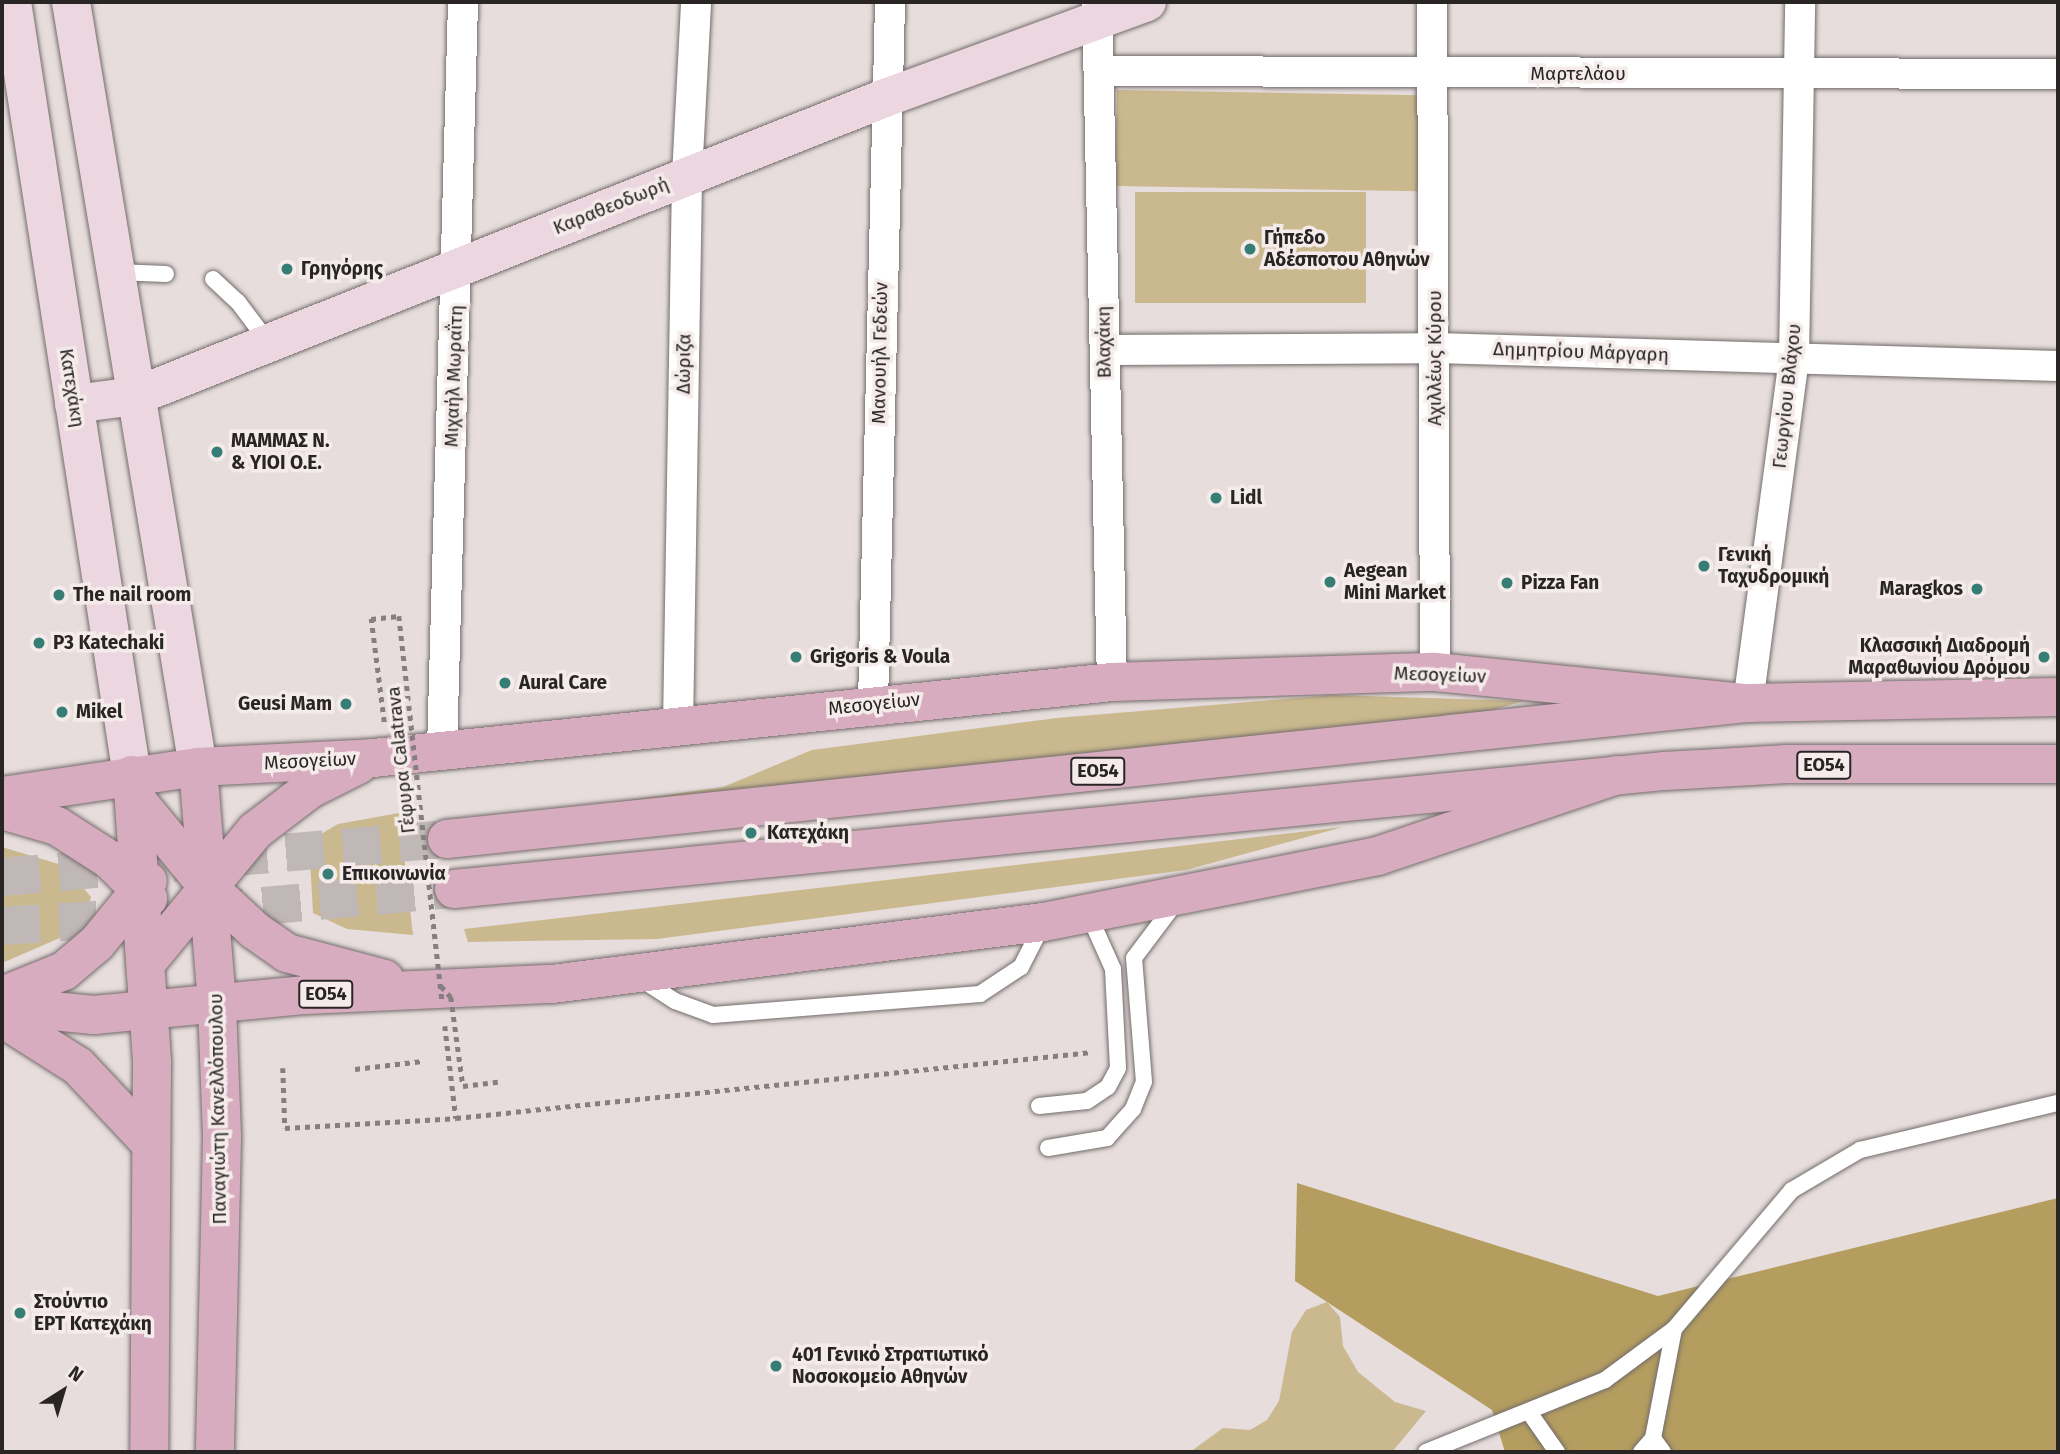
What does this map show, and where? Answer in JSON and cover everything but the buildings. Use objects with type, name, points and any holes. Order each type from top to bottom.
[{"type":"main road","name":"Κατεχάκη","points":[[12,2],[133,786]]},
{"type":"main road","points":[[71,2],[198,767]]},
{"type":"main road","name":"Καραθεοδωρή","points":[[74,404],[136,396],[1098,12],[1147,2]]},
{"type":"main road","name":"Μεσογείων","points":[[2,796],[133,786],[198,767],[372,741],[442,750],[678,727],[873,704],[1112,682],[1435,671],[1748,703]]},
{"type":"main road","name":"Μεσογείων","points":[[447,839],[1748,703],[2058,697]]},
{"type":"main road","points":[[147,962],[207,886],[272,817],[372,741]]},
{"type":"main road","name":"ΕΟ54","points":[[454,889],[1617,775],[1787,764],[2058,764]]},
{"type":"main road","name":"Παναγιώτη Κανελλόπουλου","points":[[198,767],[217,1005],[222,1138],[215,1452]]},
{"type":"main road","name":"ΕΟ54","points":[[2,1006],[77,1015],[150,1012],[306,995],[439,992],[636,976],[1044,922],[1378,856],[1617,775]]},
{"type":"main road","points":[[133,786],[176,848],[207,886],[287,953],[439,992]]},
{"type":"main road","points":[[133,786],[150,1012],[149,1452]]},
{"type":"main road","points":[[2,810],[57,826],[110,860],[214,968]]},
{"type":"main road","points":[[2,996],[64,971],[97,943],[202,818]]},
{"type":"main road","points":[[2,1018],[78,1066],[151,1143]]},
{"type":"street","name":"Μιχαήλ Μωραΐτη","points":[[442,750],[458,267],[463,2]]},
{"type":"street","name":"Δώριζα","points":[[678,727],[687,176],[695,2]]},
{"type":"street","name":"Μανουήλ Γεδεών","points":[[873,704],[885,98],[890,2]]},
{"type":"street","name":"Αχιλλέως Κύρου","points":[[1432,2],[1435,74],[1435,671]]},
{"type":"street","name":"Γεωργίου Βλάχου","points":[[1748,703],[1794,358],[1800,2]]},
{"type":"street","name":"Βλαχάκη","points":[[1098,12],[1112,682]]},
{"type":"street","name":"Μαρτελάου","points":[[1099,71],[2058,74]]},
{"type":"street","name":"Δημητρίου Μάργαρη","points":[[1105,350],[1435,348],[2058,366]]},
{"type":"lane","points":[[116,272],[166,274]]},
{"type":"lane","points":[[213,279],[238,302],[268,342]]},
{"type":"lane","points":[[1048,1148],[1107,1138],[1133,1109],[1144,1082],[1134,958],[1181,895]]},
{"type":"lane","points":[[1039,1106],[1087,1101],[1108,1087],[1118,1069],[1113,969],[1088,913]]},
{"type":"lane","points":[[636,976],[675,1000],[713,1015],[980,994],[1021,967],[1044,922]]},
{"type":"lane","points":[[1426,1452],[1605,1380],[1674,1329],[1792,1190],[1860,1150],[2058,1103]]},
{"type":"lane","points":[[1641,1452],[1653,1438],[1674,1329]]},
{"type":"lane","points":[[1529,1412],[1557,1452]]},
{"type":"lane","points":[[1653,1438],[1663,1452]]},
{"type":"path","name":"Γέφυρα Calatrava","points":[[372,741],[384,723],[371,619],[399,616],[439,992],[456,1118]]},
{"type":"path","points":[[439,992],[451,997],[463,1086],[502,1081]]},
{"type":"path","points":[[283,1068],[285,1128],[456,1118],[1117,1049]]},
{"type":"path","points":[[355,1069],[423,1061]]},
{"type":"shaded area","points":[[1117,90],[1420,95],[1418,191],[1115,186]]},
{"type":"shaded area","name":"Γήπεδο Αδέσποτου Αθηνών","points":[[1135,192],[1366,192],[1366,303],[1135,303]]},
{"type":"shaded area","points":[[1333,695],[1524,701],[1457,720],[466,823],[723,787],[812,750],[1057,718]]},
{"type":"shaded area","points":[[399,813],[413,935],[347,929],[313,913],[309,841],[338,824]]},
{"type":"shaded area","points":[[1343,827],[1186,870],[657,939],[468,942],[464,929]]},
{"type":"shaded area","points":[[2,847],[65,866],[91,897],[86,915],[69,934],[2,963]]},
{"type":"shaded area","points":[[1297,1183],[1658,1296],[2058,1198],[2058,1452],[1505,1452],[1492,1410],[1295,1281]]},
{"type":"shaded area","points":[[1327,1302],[1340,1317],[1343,1346],[1358,1372],[1395,1402],[1426,1411],[1392,1452],[1190,1452],[1223,1428],[1250,1430],[1267,1420],[1279,1401],[1292,1332],[1306,1310]]},
{"type":"tunnel","points":[[2,877],[447,839]]},
{"type":"tunnel","points":[[206,911],[454,889]]},
{"type":"tunnel","points":[[2,926],[143,917]]},
{"type":"place","name":"Γήπεδο Αδέσποτου Αθηνών","points":[[1250,249]]},
{"type":"place","name":"Γρηγόρης","points":[[287,269]]},
{"type":"place","name":"ΜΑΜΜΑΣ Ν. & ΥΙΟΙ Ο.Ε.","points":[[217,452]]},
{"type":"place","name":"Lidl","points":[[1216,498]]},
{"type":"place","name":"Γενική Ταχυδρομική","points":[[1704,566]]},
{"type":"place","name":"Aegean Mini Market","points":[[1330,582]]},
{"type":"place","name":"Pizza Fan","points":[[1507,583]]},
{"type":"place","name":"Maragkos","points":[[1977,589]]},
{"type":"place","name":"The nail room","points":[[59,595]]},
{"type":"place","name":"P3 Katechaki","points":[[39,643]]},
{"type":"place","name":"Grigoris & Voula","points":[[796,657]]},
{"type":"place","name":"Κλασσική Διαδρομή Μαραθωνίου Δρόμου","points":[[2044,657]]},
{"type":"place","name":"Aural Care","points":[[505,683]]},
{"type":"place","name":"Geusi Mam","points":[[346,704]]},
{"type":"place","name":"Mikel","points":[[62,712]]},
{"type":"place","name":"Κατεχάκη","points":[[751,833]]},
{"type":"place","name":"Επικοινωνία","points":[[328,874]]},
{"type":"place","name":"Στούντιο ΕΡΤ Κατεχάκη","points":[[20,1313]]},
{"type":"place","name":"401 Γενικό Στρατιωτικό Νοσοκομείο Αθηνών","points":[[776,1366]]}]
